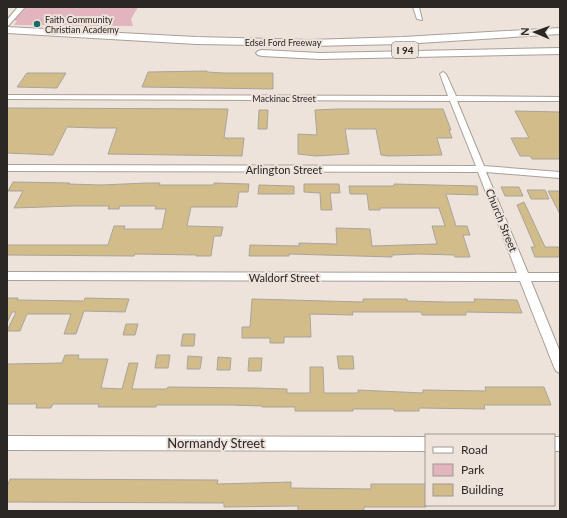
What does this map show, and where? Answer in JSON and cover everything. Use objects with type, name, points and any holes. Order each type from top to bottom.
[{"type":"highway","name":"Edsel Ford Freeway","points":[[8,25],[225,41],[311,43],[418,40],[560,31]]},
{"type":"highway","points":[[311,43],[425,36],[560,25]]},
{"type":"highway","name":"Edsel Ford Freeway","points":[[7,40],[249,52],[396,51],[560,41]]},
{"type":"highway","points":[[249,52],[320,56],[560,51]]},
{"type":"street","points":[[8,25],[22,7]]},
{"type":"street","points":[[416,7],[420,19]]},
{"type":"street","name":"Church Street","points":[[443,74],[560,367]]},
{"type":"street","name":"Mackinac Street","points":[[7,97],[560,99]]},
{"type":"street","name":"Arlington Street","points":[[7,168],[482,169],[560,175]]},
{"type":"street","name":"Waldorf Street","points":[[7,276],[560,277]]},
{"type":"street","name":"Normandy Street","points":[[7,443],[425,444]]},
{"type":"green space","points":[[27,7],[138,7],[131,19],[133,26],[14,25],[17,21],[14,20]]},
{"type":"building","points":[[207,71],[224,73],[273,73],[273,89],[142,87],[148,72]]},
{"type":"building","points":[[27,73],[66,73],[57,88],[17,87]]},
{"type":"building","points":[[7,108],[228,109],[224,138],[244,138],[242,156],[108,154],[117,128],[67,127],[53,155],[7,153]]},
{"type":"building","points":[[443,109],[451,130],[449,130],[452,138],[437,138],[442,155],[388,156],[381,155],[376,129],[345,129],[349,154],[316,156],[298,154],[298,134],[317,135],[315,110]]},
{"type":"building","points":[[259,110],[268,110],[267,129],[258,129]]},
{"type":"building","points":[[515,111],[560,112],[560,159],[532,159],[530,156],[520,156],[511,138],[529,138]]},
{"type":"building","points":[[13,182],[101,185],[147,183],[160,183],[159,185],[214,185],[214,183],[249,184],[248,192],[239,192],[237,207],[191,207],[187,226],[223,227],[221,236],[214,236],[211,256],[135,254],[134,256],[7,255],[7,245],[108,245],[114,226],[125,226],[124,229],[162,229],[166,209],[155,209],[156,206],[120,206],[119,209],[108,209],[109,206],[14,208],[23,191],[8,191]]},
{"type":"building","points":[[304,184],[339,184],[340,193],[330,193],[332,210],[321,210],[320,193],[304,192]]},
{"type":"building","points":[[394,184],[477,186],[478,195],[446,194],[456,226],[467,226],[470,235],[463,235],[470,257],[418,254],[392,255],[392,257],[289,254],[289,256],[249,256],[250,245],[299,246],[299,243],[337,244],[336,228],[370,229],[372,246],[437,244],[432,226],[445,226],[439,208],[380,208],[380,210],[369,210],[367,194],[350,194],[349,186],[394,186]]},
{"type":"building","points":[[259,185],[294,186],[294,194],[258,194]]},
{"type":"building","points":[[501,187],[519,187],[523,196],[505,196]]},
{"type":"building","points":[[527,190],[545,190],[549,199],[531,199]]},
{"type":"building","points":[[548,191],[560,191],[560,214]]},
{"type":"building","points":[[524,202],[545,247],[560,247],[560,257],[535,257],[531,247],[535,247],[517,205]]},
{"type":"building","points":[[7,298],[18,298],[17,300],[84,301],[85,298],[129,299],[125,312],[84,311],[76,334],[64,334],[71,314],[27,314],[20,331],[7,331],[16,312],[12,312],[7,323]]},
{"type":"building","points":[[252,299],[363,302],[363,299],[407,299],[407,301],[447,302],[475,302],[474,299],[517,300],[522,313],[466,312],[466,315],[422,315],[421,312],[352,312],[353,315],[310,314],[311,337],[284,337],[284,343],[270,343],[270,338],[242,338],[242,327],[250,327]]},
{"type":"building","points":[[126,324],[138,324],[135,335],[123,335]]},
{"type":"building","points":[[183,334],[195,334],[194,346],[181,346]]},
{"type":"building","points":[[65,355],[79,355],[78,359],[108,359],[101,388],[122,389],[129,363],[138,363],[132,389],[167,389],[168,387],[255,388],[287,389],[287,393],[310,393],[310,367],[323,367],[324,393],[358,393],[358,390],[423,393],[423,390],[486,391],[485,387],[544,387],[551,405],[484,405],[485,409],[419,408],[419,411],[394,411],[394,409],[353,409],[353,411],[295,411],[295,407],[230,405],[98,407],[99,404],[53,404],[51,408],[36,408],[37,404],[7,404],[7,364],[62,363]]},
{"type":"building","points":[[157,355],[170,355],[168,368],[155,368]]},
{"type":"building","points":[[188,356],[202,357],[200,369],[187,369]]},
{"type":"building","points":[[337,356],[353,356],[354,369],[339,369]]},
{"type":"building","points":[[218,357],[231,358],[230,370],[217,370]]},
{"type":"building","points":[[249,358],[262,358],[261,371],[248,371]]},
{"type":"building","points":[[10,479],[218,480],[217,484],[291,482],[291,488],[371,489],[371,484],[425,484],[426,507],[364,507],[364,511],[298,511],[298,506],[224,507],[224,503],[7,502],[7,487]]},
{"type":"place","name":"Faith Community Christian Academy","points":[[37,24]]}]
